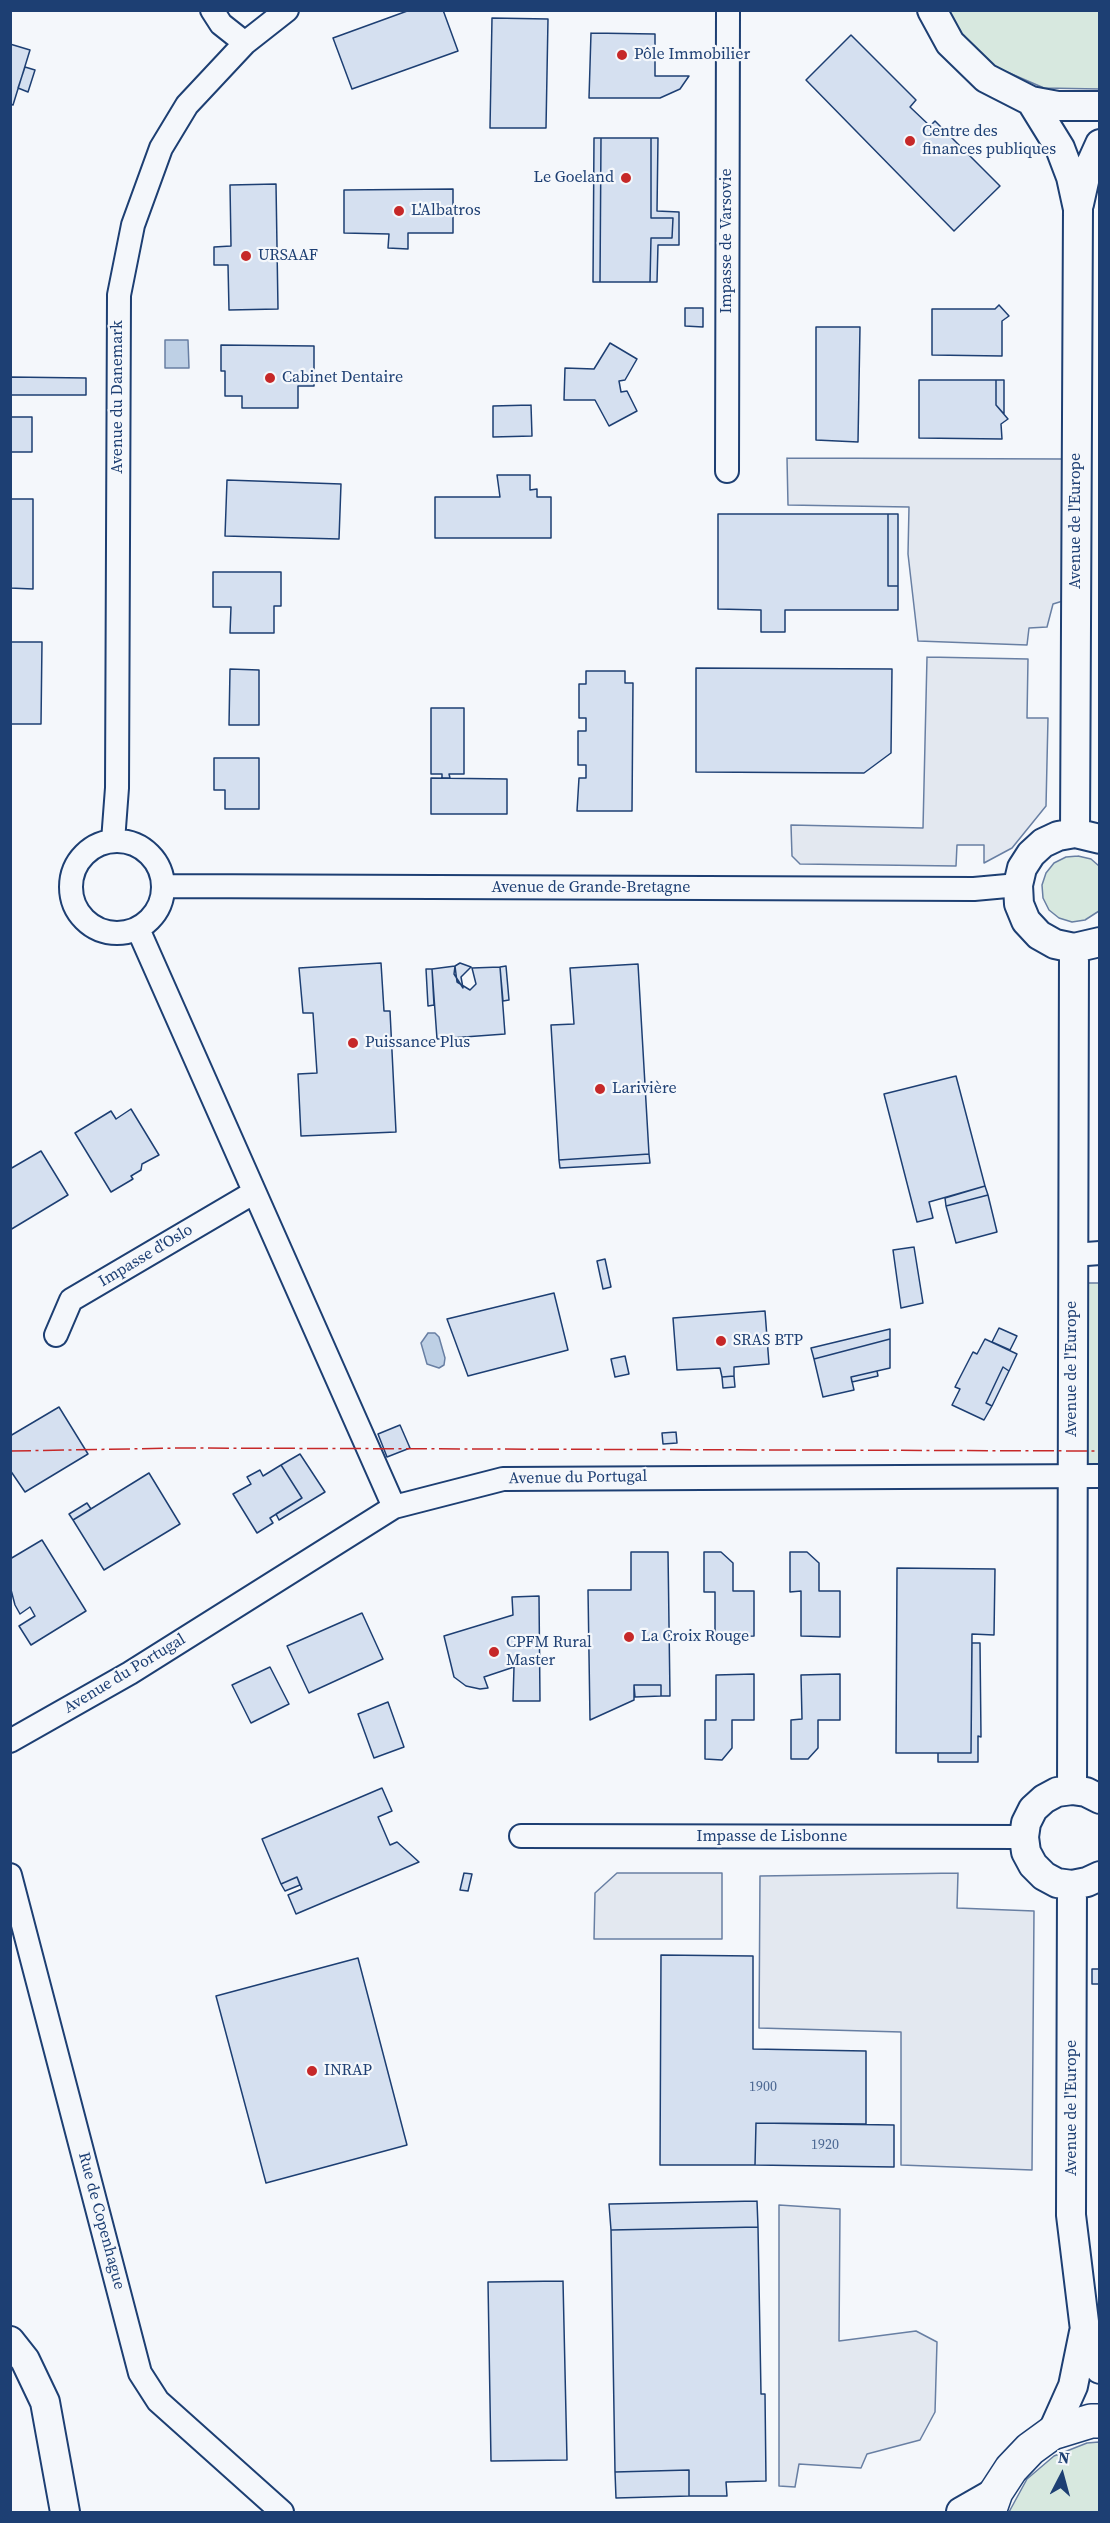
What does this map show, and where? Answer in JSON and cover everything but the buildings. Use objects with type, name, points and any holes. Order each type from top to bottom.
[{"type":"main road","points":[[993,2502],[1011,2469],[1029,2449],[1052,2433],[1091,2421],[1100,2421]]},
{"type":"street","points":[[212,10],[221,24],[245,43]]},
{"type":"street","name":"Avenue du Danemark","points":[[113,841],[117,788],[119,295],[133,225],[161,148],[187,105],[245,43],[287,10]]},
{"type":"street","name":"Impasse de Varsovie","points":[[727,471],[728,10]]},
{"type":"street","points":[[932,10],[950,43],[986,78],[1031,101],[1058,106],[1100,106]]},
{"type":"street","name":"Avenue de l'Europe","points":[[1031,101],[1060,148],[1071,177],[1078,209],[1087,836]]},
{"type":"street","name":"Avenue de l'Europe","points":[[1078,209],[1085,177],[1100,144]]},
{"type":"street","points":[[1087,836],[1058,836],[1043,843],[1030,854],[1022,868],[1018,885],[1019,904],[1032,928],[1055,944],[1087,945]]},
{"type":"street","points":[[113,841],[126,841],[149,853],[157,862],[164,886],[157,912],[138,929],[123,933],[108,933],[94,928],[82,919],[70,892],[71,877],[77,863],[86,852],[99,844],[113,841]]},
{"type":"street","name":"Avenue de Grande-Bretagne","points":[[164,886],[974,889],[1018,885]]},
{"type":"street","points":[[138,929],[394,1507]]},
{"type":"street","name":"Avenue de l'Europe","points":[[1072,1790],[1071,1476],[1086,1254],[1087,945]]},
{"type":"street","name":"Impasse d'Oslo","points":[[56,1335],[71,1300],[253,1193]]},
{"type":"street","name":"Avenue du Portugal","points":[[10,1741],[130,1673],[394,1507],[503,1479],[1100,1476]]},
{"type":"street","points":[[1100,1799],[1086,1792],[1072,1790],[1050,1796],[1033,1809],[1026,1822],[1024,1837],[1026,1852],[1038,1871],[1057,1883],[1072,1885],[1100,1876]]},
{"type":"street","name":"Impasse de Lisbonne","points":[[521,1836],[1024,1837]]},
{"type":"street","name":"Rue de Copenhague","points":[[10,1875],[140,2373],[158,2401],[282,2512]]},
{"type":"street","name":"Avenue de l'Europe","points":[[1072,1885],[1071,2215],[1085,2330],[1100,2369]]},
{"type":"street","name":"Avenue de l'Europe","points":[[1052,2433],[1073,2386],[1085,2330]]},
{"type":"street","points":[[10,2341],[25,2360],[45,2403],[65,2512]]},
{"type":"street","points":[[962,2512],[993,2502]]},
{"type":"shaded area","points":[[948,11],[1099,11],[1099,89],[1044,88],[993,66],[953,25]]},
{"type":"shaded area","points":[[787,458],[1063,459],[1066,600],[1053,604],[1047,627],[1029,628],[1027,645],[918,641],[908,554],[909,507],[788,505]]},
{"type":"shaded area","points":[[927,657],[1028,659],[1027,718],[1048,718],[1046,806],[1012,848],[984,863],[984,845],[957,845],[956,866],[800,864],[792,856],[791,825],[923,828]]},
{"type":"shaded area","points":[[1078,856],[1091,859],[1099,866],[1099,911],[1085,920],[1072,922],[1059,918],[1049,910],[1043,898],[1042,885],[1046,873],[1054,863],[1066,857]]},
{"type":"shaded area","points":[[1073,1283],[1099,1283],[1099,1476],[1071,1476]]},
{"type":"shaded area","points":[[617,1873],[722,1873],[722,1939],[594,1939],[595,1893]]},
{"type":"shaded area","points":[[958,1873],[957,1908],[1034,1911],[1032,2170],[901,2165],[901,2032],[759,2028],[760,1876]]},
{"type":"shaded area","points":[[779,2205],[840,2209],[839,2341],[916,2331],[937,2342],[935,2412],[920,2440],[867,2454],[861,2468],[799,2464],[795,2487],[779,2486]]},
{"type":"shaded area","points":[[1099,2442],[1099,2512],[1009,2512],[1027,2479],[1054,2456],[1087,2443]]},
{"type":"water","points":[[165,340],[188,340],[189,368],[165,368]]},
{"type":"water","points":[[428,1333],[435,1333],[439,1337],[445,1358],[444,1365],[439,1368],[427,1364],[421,1343]]},
{"type":"power","points":[[10,1451],[180,1448],[1100,1451]]},
{"type":"place","name":"Pôle Immobilier","points":[[622,55]]},
{"type":"place","name":"Centre des finances publiques","points":[[910,141]]},
{"type":"place","name":"Le Goeland","points":[[626,178]]},
{"type":"place","name":"L'Albatros","points":[[399,211]]},
{"type":"place","name":"URSAAF","points":[[246,256]]},
{"type":"place","name":"Cabinet Dentaire","points":[[270,378]]},
{"type":"place","name":"Puissance Plus","points":[[353,1043]]},
{"type":"place","name":"Larivière","points":[[600,1089]]},
{"type":"place","name":"SRAS BTP","points":[[721,1341]]},
{"type":"place","name":"La Croix Rouge","points":[[629,1637]]},
{"type":"place","name":"CPFM Rural Master","points":[[494,1652]]},
{"type":"place","name":"INRAP","points":[[312,2071]]}]
